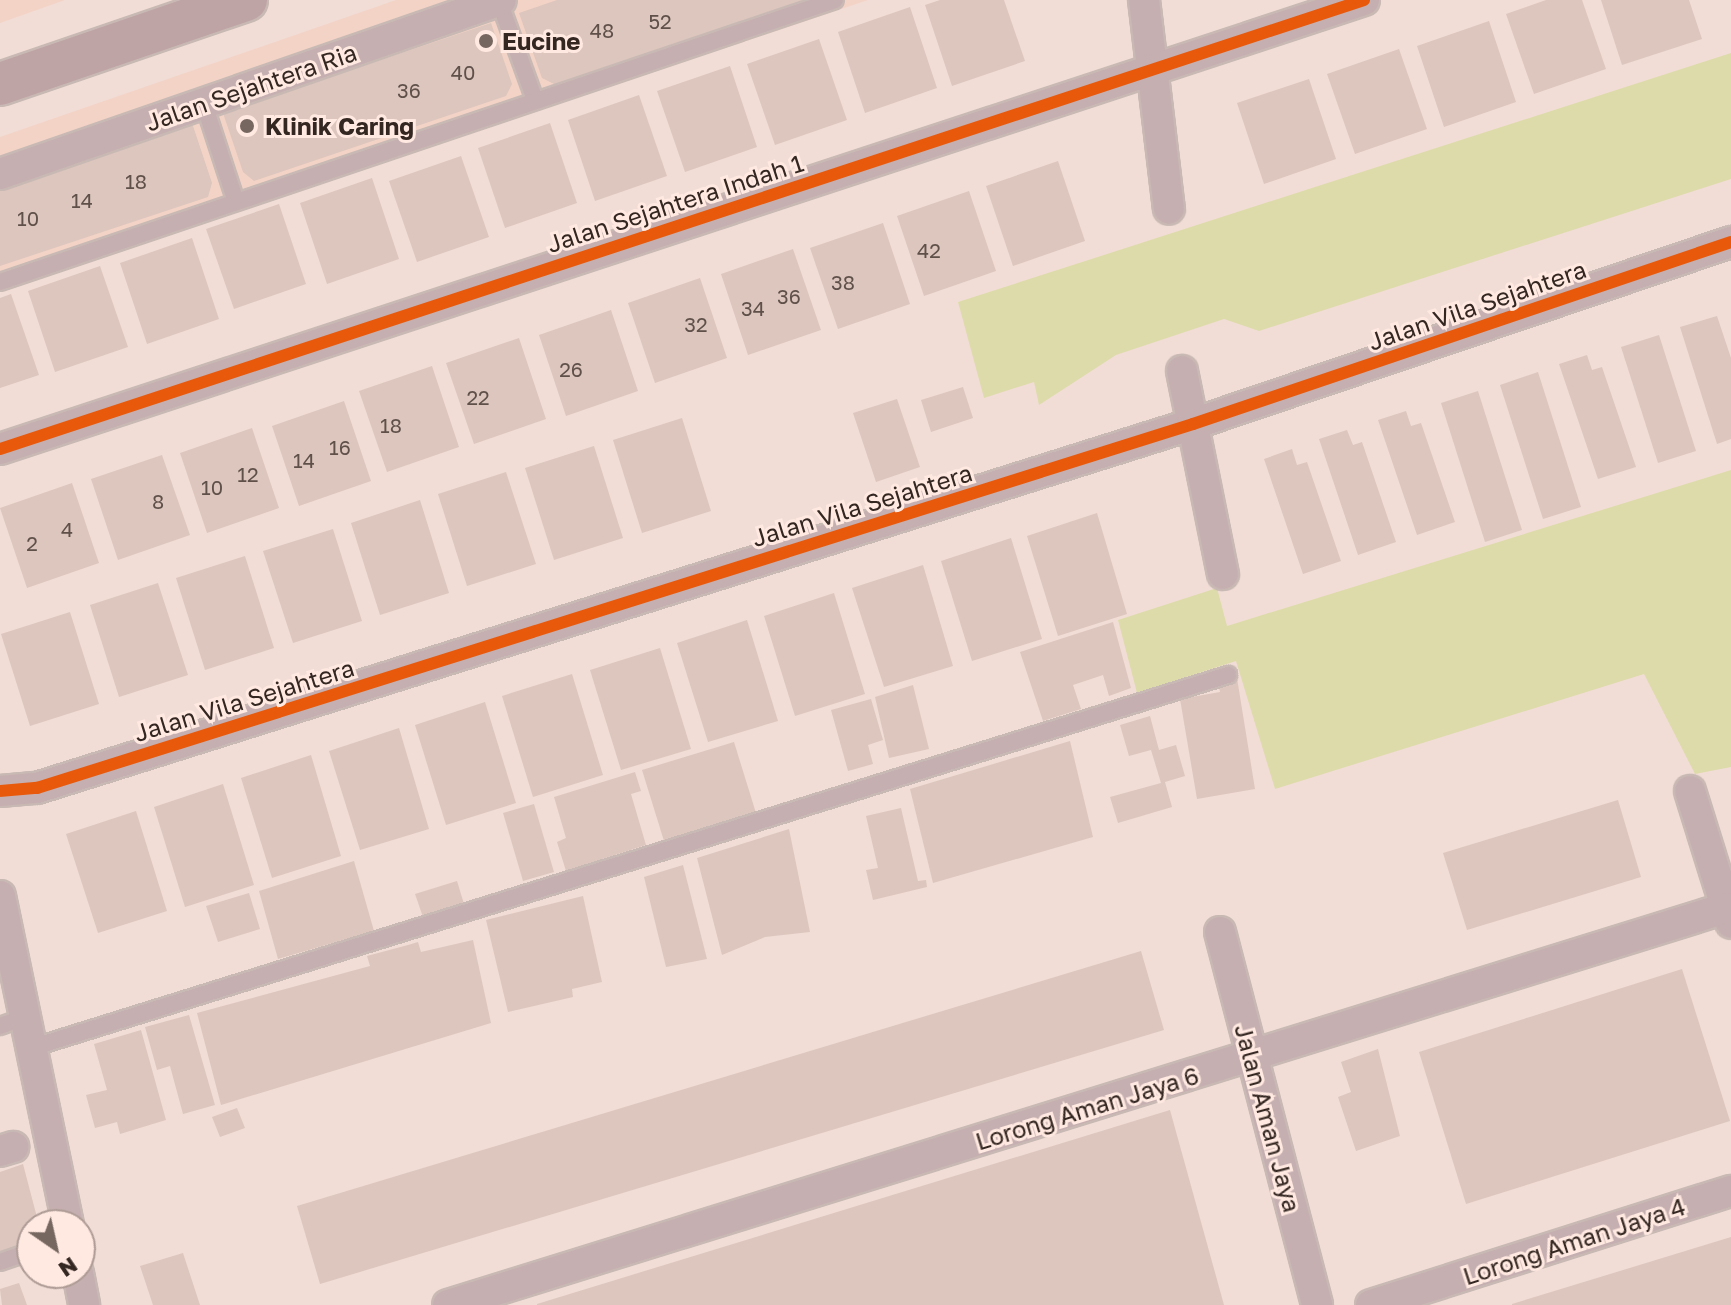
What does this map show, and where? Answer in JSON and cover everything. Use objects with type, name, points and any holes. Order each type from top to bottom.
[{"type":"main road","points":[[0,84],[246,0]]},
{"type":"street","name":"Jalan Sejahtera Ria","points":[[0,174],[500,0]]},
{"type":"street","points":[[1144,0],[1169,209]]},
{"type":"street","name":"Jalan Sejahtera Indah 1","points":[[0,449],[1152,67],[1364,0]]},
{"type":"street","name":"Jalan Vila Sejahtera","points":[[0,791],[37,788],[1193,424],[1731,242]]},
{"type":"street","points":[[1182,371],[1223,574]]},
{"type":"street","points":[[1690,791],[1729,915]]},
{"type":"street","points":[[0,900],[13,1022],[31,1048],[65,1209]]},
{"type":"street","name":"Lorong Aman Jaya 6","points":[[448,1305],[1252,1057],[1729,915]]},
{"type":"street","name":"Jalan Aman Jaya","points":[[1220,932],[1317,1305]]},
{"type":"street","name":"Lorong Aman Jaya 4","points":[[1371,1305],[1731,1191]]},
{"type":"lane","points":[[500,0],[535,100]]},
{"type":"lane","points":[[0,282],[235,199],[835,0]]},
{"type":"lane","points":[[204,104],[235,199]]},
{"type":"lane","points":[[31,1048],[1228,675]]},
{"type":"shaded area","points":[[0,0],[65,0],[0,23]]},
{"type":"shaded area","points":[[396,0],[868,0],[0,292],[0,137]]},
{"type":"shaded area","points":[[1731,53],[1731,179],[1259,331],[1224,319],[1116,355],[1039,405],[1034,382],[984,398],[958,302]]},
{"type":"shaded area","points":[[1731,470],[1731,767],[1695,774],[1644,674],[1275,789],[1236,661],[1137,693],[1118,620],[1217,588],[1227,626]]},
{"type":"building","points":[[557,0],[801,1],[556,85],[542,78],[519,13]]},
{"type":"building","points":[[940,0],[1004,0],[1025,61],[952,86],[925,5]]},
{"type":"building","points":[[1546,0],[1582,0],[1606,69],[1534,94],[1506,14]]},
{"type":"building","points":[[1601,0],[1689,0],[1702,39],[1622,65]]},
{"type":"building","points":[[910,7],[937,88],[865,113],[838,32]]},
{"type":"building","points":[[1489,21],[1516,102],[1444,127],[1417,46]]},
{"type":"building","points":[[491,23],[512,84],[506,96],[254,181],[243,172],[223,113]]},
{"type":"building","points":[[819,39],[847,120],[775,145],[747,64]]},
{"type":"building","points":[[1399,49],[1427,129],[1355,154],[1327,74]]},
{"type":"building","points":[[730,66],[757,147],[685,172],[657,91]]},
{"type":"building","points":[[1309,79],[1336,159],[1264,184],[1237,103]]},
{"type":"building","points":[[639,95],[667,176],[595,201],[568,120]]},
{"type":"building","points":[[192,123],[212,183],[208,197],[0,266],[0,187]]},
{"type":"building","points":[[550,123],[577,203],[505,228],[478,148]]},
{"type":"building","points":[[461,156],[489,237],[417,262],[389,181]]},
{"type":"building","points":[[1058,161],[1085,241],[1013,266],[986,186]]},
{"type":"building","points":[[372,178],[399,259],[327,284],[300,203]]},
{"type":"building","points":[[969,191],[996,271],[924,296],[897,216]]},
{"type":"building","points":[[279,204],[306,284],[234,309],[206,229]]},
{"type":"building","points":[[883,223],[910,304],[838,329],[810,248]]},
{"type":"building","points":[[192,238],[219,319],[147,344],[120,263]]},
{"type":"building","points":[[793,249],[821,330],[748,355],[721,274]]},
{"type":"building","points":[[100,266],[128,347],[55,372],[28,291]]},
{"type":"building","points":[[700,278],[727,358],[655,383],[628,303]]},
{"type":"building","points":[[11,294],[39,375],[0,388],[0,298]]},
{"type":"building","points":[[611,310],[638,391],[566,416],[539,335]]},
{"type":"building","points":[[1717,316],[1731,358],[1731,439],[1717,444],[1680,327]]},
{"type":"building","points":[[1659,335],[1696,451],[1658,463],[1621,347]]},
{"type":"building","points":[[519,338],[546,419],[474,444],[446,363]]},
{"type":"building","points":[[1587,355],[1592,370],[1602,367],[1636,467],[1598,479],[1559,364]]},
{"type":"building","points":[[432,366],[459,447],[387,472],[359,391]]},
{"type":"building","points":[[1538,372],[1581,507],[1543,519],[1500,385]]},
{"type":"building","points":[[963,387],[973,418],[931,432],[921,400]]},
{"type":"building","points":[[1478,391],[1522,530],[1485,542],[1441,403]]},
{"type":"building","points":[[897,399],[920,467],[876,482],[853,413]]},
{"type":"building","points":[[344,401],[371,481],[299,506],[272,426]]},
{"type":"building","points":[[1406,411],[1411,426],[1421,423],[1455,522],[1417,535],[1378,420]]},
{"type":"building","points":[[682,418],[711,511],[642,533],[613,440]]},
{"type":"building","points":[[252,428],[279,508],[207,533],[180,453]]},
{"type":"building","points":[[1347,430],[1353,445],[1362,442],[1396,542],[1358,555],[1319,439]]},
{"type":"building","points":[[594,446],[623,538],[554,560],[525,468]]},
{"type":"building","points":[[1292,449],[1297,465],[1307,462],[1341,561],[1303,574],[1264,459]]},
{"type":"building","points":[[162,455],[190,535],[118,560],[91,479]]},
{"type":"building","points":[[506,472],[536,564],[467,586],[438,494]]},
{"type":"building","points":[[72,483],[99,563],[27,588],[0,508]]},
{"type":"building","points":[[420,500],[449,593],[380,615],[351,523]]},
{"type":"building","points":[[1097,513],[1127,614],[1058,636],[1027,536]]},
{"type":"building","points":[[333,529],[362,621],[293,643],[263,551]]},
{"type":"building","points":[[1011,538],[1042,639],[972,661],[941,561]]},
{"type":"building","points":[[245,556],[274,648],[205,670],[176,578]]},
{"type":"building","points":[[923,565],[953,666],[884,687],[852,588]]},
{"type":"building","points":[[158,583],[188,675],[119,697],[90,605]]},
{"type":"building","points":[[834,593],[865,694],[795,716],[764,616]]},
{"type":"building","points":[[70,612],[99,704],[30,726],[1,634]]},
{"type":"building","points":[[747,620],[778,721],[708,742],[677,643]]},
{"type":"building","points":[[1113,622],[1131,688],[1109,696],[1103,675],[1073,685],[1081,709],[1043,721],[1020,652]]},
{"type":"building","points":[[660,648],[691,749],[621,770],[590,670]]},
{"type":"building","points":[[572,674],[603,775],[533,797],[502,696]]},
{"type":"building","points":[[1237,678],[1255,789],[1197,799],[1180,699],[1220,692],[1218,681]]},
{"type":"building","points":[[913,685],[929,749],[889,758],[875,697]]},
{"type":"building","points":[[871,699],[883,740],[868,745],[873,764],[848,771],[831,710]]},
{"type":"building","points":[[485,702],[516,803],[446,825],[415,725]]},
{"type":"building","points":[[1150,716],[1159,750],[1176,745],[1185,776],[1165,782],[1172,807],[1118,823],[1110,797],[1161,783],[1151,750],[1129,756],[1120,725]]},
{"type":"building","points":[[399,728],[429,829],[360,850],[329,751]]},
{"type":"building","points":[[1070,741],[1093,837],[933,883],[910,789]]},
{"type":"building","points":[[734,742],[756,813],[664,841],[642,770]]},
{"type":"building","points":[[311,755],[341,856],[272,878],[241,778]]},
{"type":"building","points":[[635,772],[641,791],[631,794],[646,845],[566,871],[557,842],[566,838],[554,797]]},
{"type":"building","points":[[223,784],[254,885],[185,907],[154,807]]},
{"type":"building","points":[[1618,800],[1641,877],[1467,930],[1443,853]]},
{"type":"building","points":[[534,804],[554,872],[523,881],[503,813]]},
{"type":"building","points":[[901,808],[918,881],[926,880],[927,887],[873,900],[866,870],[878,868],[866,816]]},
{"type":"building","points":[[136,811],[167,911],[98,933],[66,834]]},
{"type":"building","points":[[789,829],[810,932],[765,937],[722,955],[697,858]]},
{"type":"building","points":[[354,861],[374,931],[278,959],[259,891]]},
{"type":"building","points":[[683,865],[707,959],[666,967],[644,877]]},
{"type":"building","points":[[457,881],[464,904],[423,917],[415,894]]},
{"type":"building","points":[[249,893],[260,929],[218,942],[206,906]]},
{"type":"building","points":[[583,896],[602,982],[572,989],[573,997],[508,1012],[486,920]]},
{"type":"building","points":[[473,940],[491,1023],[221,1105],[197,1013],[370,966],[367,956],[418,942],[421,952]]},
{"type":"building","points":[[1141,951],[1164,1030],[320,1284],[297,1206]]},
{"type":"building","points":[[1682,969],[1730,1121],[1466,1204],[1419,1052]]},
{"type":"building","points":[[189,1015],[215,1105],[183,1114],[170,1066],[157,1070],[145,1027]]},
{"type":"building","points":[[141,1030],[166,1120],[120,1134],[117,1122],[95,1128],[86,1095],[107,1090],[94,1044]]},
{"type":"building","points":[[1378,1049],[1400,1136],[1356,1151],[1338,1097],[1351,1092],[1341,1062]]},
{"type":"building","points":[[237,1108],[245,1128],[220,1137],[212,1117]]},
{"type":"building","points":[[1170,1110],[1224,1305],[537,1305],[537,1304]]},
{"type":"building","points":[[23,1164],[35,1209],[16,1209],[16,1247],[0,1255],[0,1172]]},
{"type":"building","points":[[1731,1237],[1731,1305],[1512,1305],[1512,1304]]},
{"type":"building","points":[[183,1253],[200,1305],[153,1305],[140,1266]]},
{"type":"building","points":[[16,1284],[27,1305],[2,1305],[0,1289]]},
{"type":"cycle path","points":[[0,449],[1364,0]]},
{"type":"cycle path","points":[[0,791],[37,788],[1193,424],[1731,242]]},
{"type":"place","name":"Eucine","points":[[486,41]]},
{"type":"place","name":"Klinik Caring","points":[[247,126]]}]
